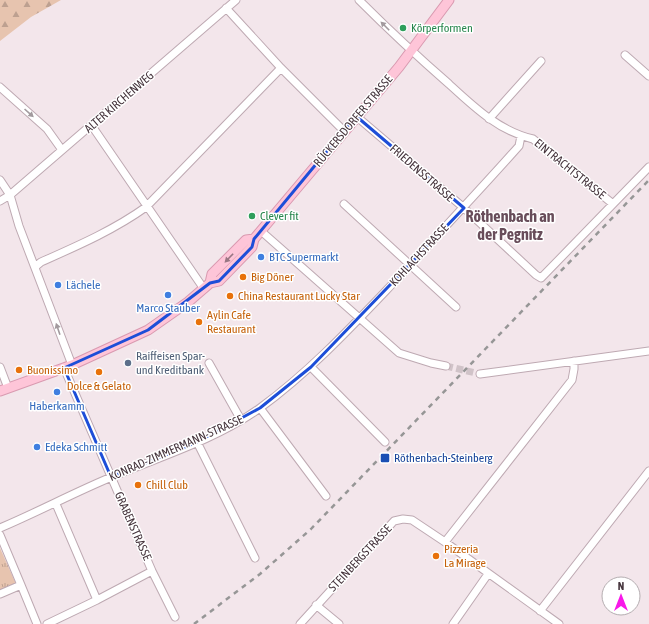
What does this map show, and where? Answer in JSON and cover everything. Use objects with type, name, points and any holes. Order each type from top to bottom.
[{"type":"main road","name":"RÜCKERSDORFER STRASSE","points":[[4,390],[68,367],[148,330],[172,314],[207,286],[219,280],[252,247],[254,239],[411,51],[449,0]]},
{"type":"street","name":"ALTER KIRCHENWEG","points":[[0,201],[10,195],[92,126],[236,0]]},
{"type":"street","name":"EINTRACHTSTRASSE","points":[[359,0],[411,51],[489,119],[521,136],[533,139],[613,204]]},
{"type":"street","points":[[226,8],[344,131]]},
{"type":"street","points":[[625,54],[649,76]]},
{"type":"street","points":[[489,119],[541,61]]},
{"type":"street","points":[[35,267],[41,262],[116,227],[146,207],[282,68]]},
{"type":"street","points":[[0,87],[47,129],[62,150]]},
{"type":"street","name":"FRIEDENSSTRASSE","points":[[356,116],[464,208],[536,275],[542,278],[613,204]]},
{"type":"street","points":[[92,126],[146,207],[207,286]]},
{"type":"street","name":"KOHLACHSTRASSE","points":[[360,318],[464,208],[519,146],[521,136]]},
{"type":"street","points":[[613,204],[649,167]]},
{"type":"street","name":"GRABENSTRASSE","points":[[0,180],[10,195],[68,367],[112,477],[152,571],[175,617]]},
{"type":"street","points":[[344,204],[456,307]]},
{"type":"street","points":[[261,231],[399,353],[431,364],[446,366]]},
{"type":"street","name":"KONRAD-ZIMMERMANN-STRASSE","points":[[0,528],[56,504],[112,477],[197,442],[241,420],[260,408],[311,368],[360,318]]},
{"type":"street","points":[[480,374],[648,350]]},
{"type":"street","points":[[445,542],[572,380],[574,361]]},
{"type":"street","points":[[209,363],[241,420]]},
{"type":"street","points":[[0,368],[4,390]]},
{"type":"street","points":[[311,368],[385,442]]},
{"type":"street","points":[[260,408],[326,496]]},
{"type":"street","points":[[197,442],[255,558]]},
{"type":"street","points":[[540,611],[649,471]]},
{"type":"street","points":[[56,504],[97,600]]},
{"type":"street","name":"STEINBERGSTRASSE","points":[[300,624],[394,521],[403,519],[412,520],[445,542],[559,624]]},
{"type":"street","points":[[0,535],[37,624]]},
{"type":"street","points":[[47,624],[152,571]]},
{"type":"street","points":[[453,624],[488,574]]},
{"type":"street","points":[[0,594],[21,585]]},
{"type":"street","points":[[316,605],[339,624]]},
{"type":"highlighted area","points":[[356,116],[464,208],[311,367],[260,408],[197,442],[111,477],[64,368],[148,330],[210,283],[219,281],[252,247],[254,239]]},
{"type":"green space","points":[[0,0],[61,0],[31,17],[0,41]]},
{"type":"green space","points":[[0,548],[16,584],[0,590]]},
{"type":"tunnel","points":[[446,366],[480,374]]},
{"type":"railway","points":[[194,624],[260,574],[311,529],[649,180]]},
{"type":"place","name":"Körperformen","points":[[403,28]]},
{"type":"place","name":"Clever fit","points":[[252,216]]},
{"type":"place","name":"BTC Supermarkt","points":[[261,257]]},
{"type":"place","name":"Big Döner","points":[[243,277]]},
{"type":"place","name":"Lächele","points":[[58,285]]},
{"type":"place","name":"Marco Stauber","points":[[168,295]]},
{"type":"place","name":"China Restaurant Lucky Star","points":[[230,296]]},
{"type":"place","name":"Aylin Cafe Restaurant","points":[[199,322]]},
{"type":"place","name":"Raiffeisen Spar- und Kreditbank","points":[[128,363]]},
{"type":"place","name":"Buonissimo","points":[[19,370]]},
{"type":"place","name":"Dolce & Gelato","points":[[99,372]]},
{"type":"place","name":"Haberkamm","points":[[57,392]]},
{"type":"place","name":"Edeka Schmitt","points":[[37,447]]},
{"type":"place","name":"Röthenbach-Steinberg","points":[[385,458]]},
{"type":"place","name":"Chill Club","points":[[138,485]]},
{"type":"place","name":"Pizzeria La Mirage","points":[[436,556]]},
{"type":"district","name":"Röthenbach an der Pegnitz","points":[[510,225]]}]
